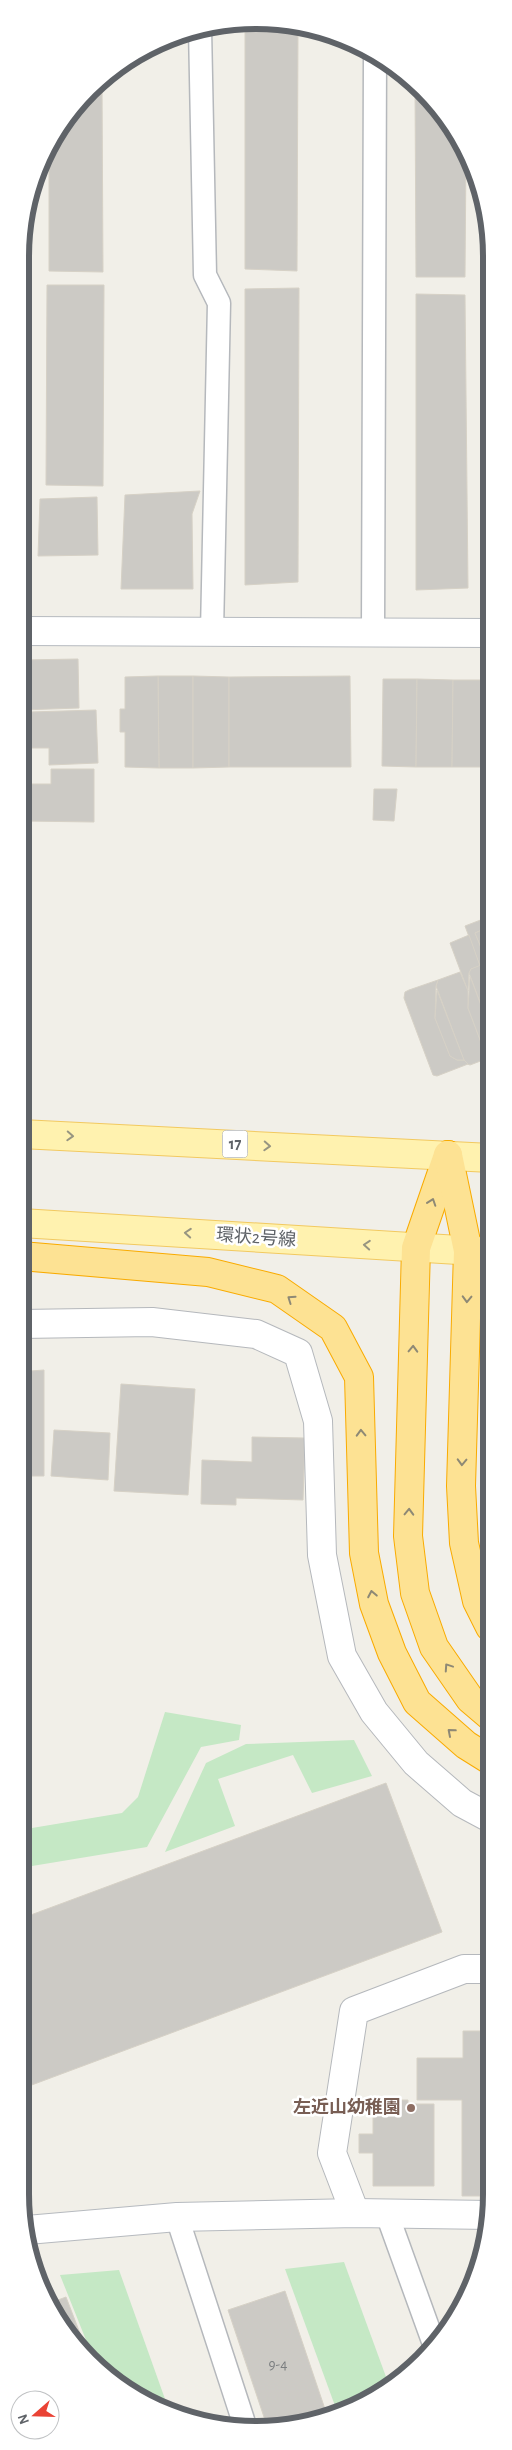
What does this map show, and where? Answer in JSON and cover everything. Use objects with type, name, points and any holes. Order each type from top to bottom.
[{"type":"highway","points":[[448,1155],[416,1248],[408,1536],[415,1593],[434,1647],[470,1699],[483,1710]]},
{"type":"highway","points":[[448,1155],[479,1251],[461,1486],[464,1543],[477,1601],[483,1613]]},
{"type":"highway","points":[[29,1257],[208,1272],[277,1289],[333,1328],[359,1377],[364,1554],[374,1604],[392,1653],[417,1702],[466,1745],[483,1756]]},
{"type":"main road","name":"17","points":[[29,1134],[483,1157]]},
{"type":"main road","name":"環状2号線","points":[[29,1224],[479,1251]]},
{"type":"street","points":[[29,631],[483,633]]},
{"type":"street","points":[[29,1324],[152,1322],[256,1334],[298,1353],[318,1421],[322,1554],[342,1656],[374,1712],[416,1763],[462,1804],[483,1814]]},
{"type":"street","points":[[355,2213],[332,2153],[354,2011],[464,1969],[483,1969]]},
{"type":"street","points":[[32,2230],[176,2217],[355,2213],[482,2215]]},
{"type":"lane","points":[[200,35],[205,275],[219,303],[212,632]]},
{"type":"lane","points":[[373,632],[374,62]]},
{"type":"lane","points":[[386,2214],[432,2338]]},
{"type":"lane","points":[[176,2217],[243,2421]]},
{"type":"green space","points":[[165,1712],[241,1725],[239,1740],[201,1747],[147,1847],[29,1867],[29,1828],[122,1813],[138,1797]]},
{"type":"green space","points":[[354,1740],[372,1776],[312,1793],[293,1755],[218,1779],[235,1826],[165,1852],[206,1763],[246,1744]]},
{"type":"green space","points":[[344,2262],[387,2379],[357,2398],[335,2407],[285,2269]]},
{"type":"green space","points":[[119,2270],[166,2403],[130,2383],[106,2365],[90,2349],[60,2275]]},
{"type":"building","points":[[245,29],[271,29],[298,33],[297,271],[245,269]]},
{"type":"building","points":[[102,89],[103,272],[49,271],[49,162],[67,130],[85,106]]},
{"type":"building","points":[[415,93],[445,130],[466,169],[465,277],[416,277]]},
{"type":"building","points":[[47,285],[104,285],[103,486],[46,485]]},
{"type":"building","points":[[299,288],[298,582],[245,585],[245,289]]},
{"type":"building","points":[[416,294],[465,295],[468,588],[416,590]]},
{"type":"building","points":[[200,491],[192,514],[193,589],[121,589],[125,495]]},
{"type":"building","points":[[97,497],[98,555],[38,556],[40,499]]},
{"type":"building","points":[[78,659],[79,708],[29,710],[29,660]]},
{"type":"building","points":[[158,676],[193,676],[193,768],[159,768]]},
{"type":"building","points":[[158,676],[159,768],[125,767],[125,732],[120,732],[120,709],[125,709],[125,677]]},
{"type":"building","points":[[193,676],[229,677],[229,767],[193,768]]},
{"type":"building","points":[[350,676],[351,767],[229,767],[229,677]]},
{"type":"building","points":[[383,679],[417,679],[416,767],[382,766]]},
{"type":"building","points":[[417,679],[453,680],[452,767],[416,767]]},
{"type":"building","points":[[453,680],[483,680],[483,767],[452,767]]},
{"type":"building","points":[[96,710],[98,763],[49,765],[49,748],[31,748],[30,712]]},
{"type":"building","points":[[51,769],[94,769],[94,822],[29,821],[29,784],[51,784]]},
{"type":"building","points":[[374,789],[397,789],[394,821],[373,820]]},
{"type":"building","points":[[483,919],[483,930],[475,933],[483,952],[483,964],[480,966],[465,926]]},
{"type":"building","points":[[483,930],[483,952],[475,933]]},
{"type":"building","points":[[469,935],[480,966],[471,969],[469,973],[468,991],[450,943]]},
{"type":"building","points":[[483,964],[483,1011],[469,973],[471,969]]},
{"type":"building","points":[[460,972],[468,991],[468,1008],[483,1046],[483,1060],[470,1065],[465,1063],[436,986],[438,980]]},
{"type":"building","points":[[470,976],[483,1011],[483,1046],[482,1045],[468,1008]]},
{"type":"building","points":[[438,980],[436,986],[435,1018],[450,1056],[457,1060],[464,1060],[468,1064],[437,1076],[433,1075],[404,998],[405,992]]},
{"type":"building","points":[[437,990],[464,1060],[457,1060],[450,1056],[435,1018]]},
{"type":"building","points":[[44,1370],[44,1476],[31,1476],[31,1371]]},
{"type":"building","points":[[121,1384],[195,1389],[188,1495],[114,1491]]},
{"type":"building","points":[[54,1430],[110,1433],[108,1480],[51,1476]]},
{"type":"building","points":[[252,1437],[305,1438],[303,1500],[236,1498],[236,1505],[201,1504],[202,1460],[252,1462]]},
{"type":"building","points":[[386,1783],[442,1932],[29,2086],[29,1916]]},
{"type":"building","points":[[483,1996],[483,2196],[462,2196],[462,2100],[417,2100],[417,2058],[463,2058],[463,2031],[482,2031]]},
{"type":"building","points":[[373,2100],[408,2100],[408,2104],[434,2104],[434,2186],[373,2186],[373,2153],[359,2153],[359,2134],[373,2134]]},
{"type":"building","points":[[285,2291],[325,2410],[300,2417],[265,2421],[228,2310]]},
{"type":"building","points":[[66,2297],[83,2341],[67,2320],[55,2301]]},
{"type":"place","name":"左近山幼稚園","points":[[411,2108]]}]
